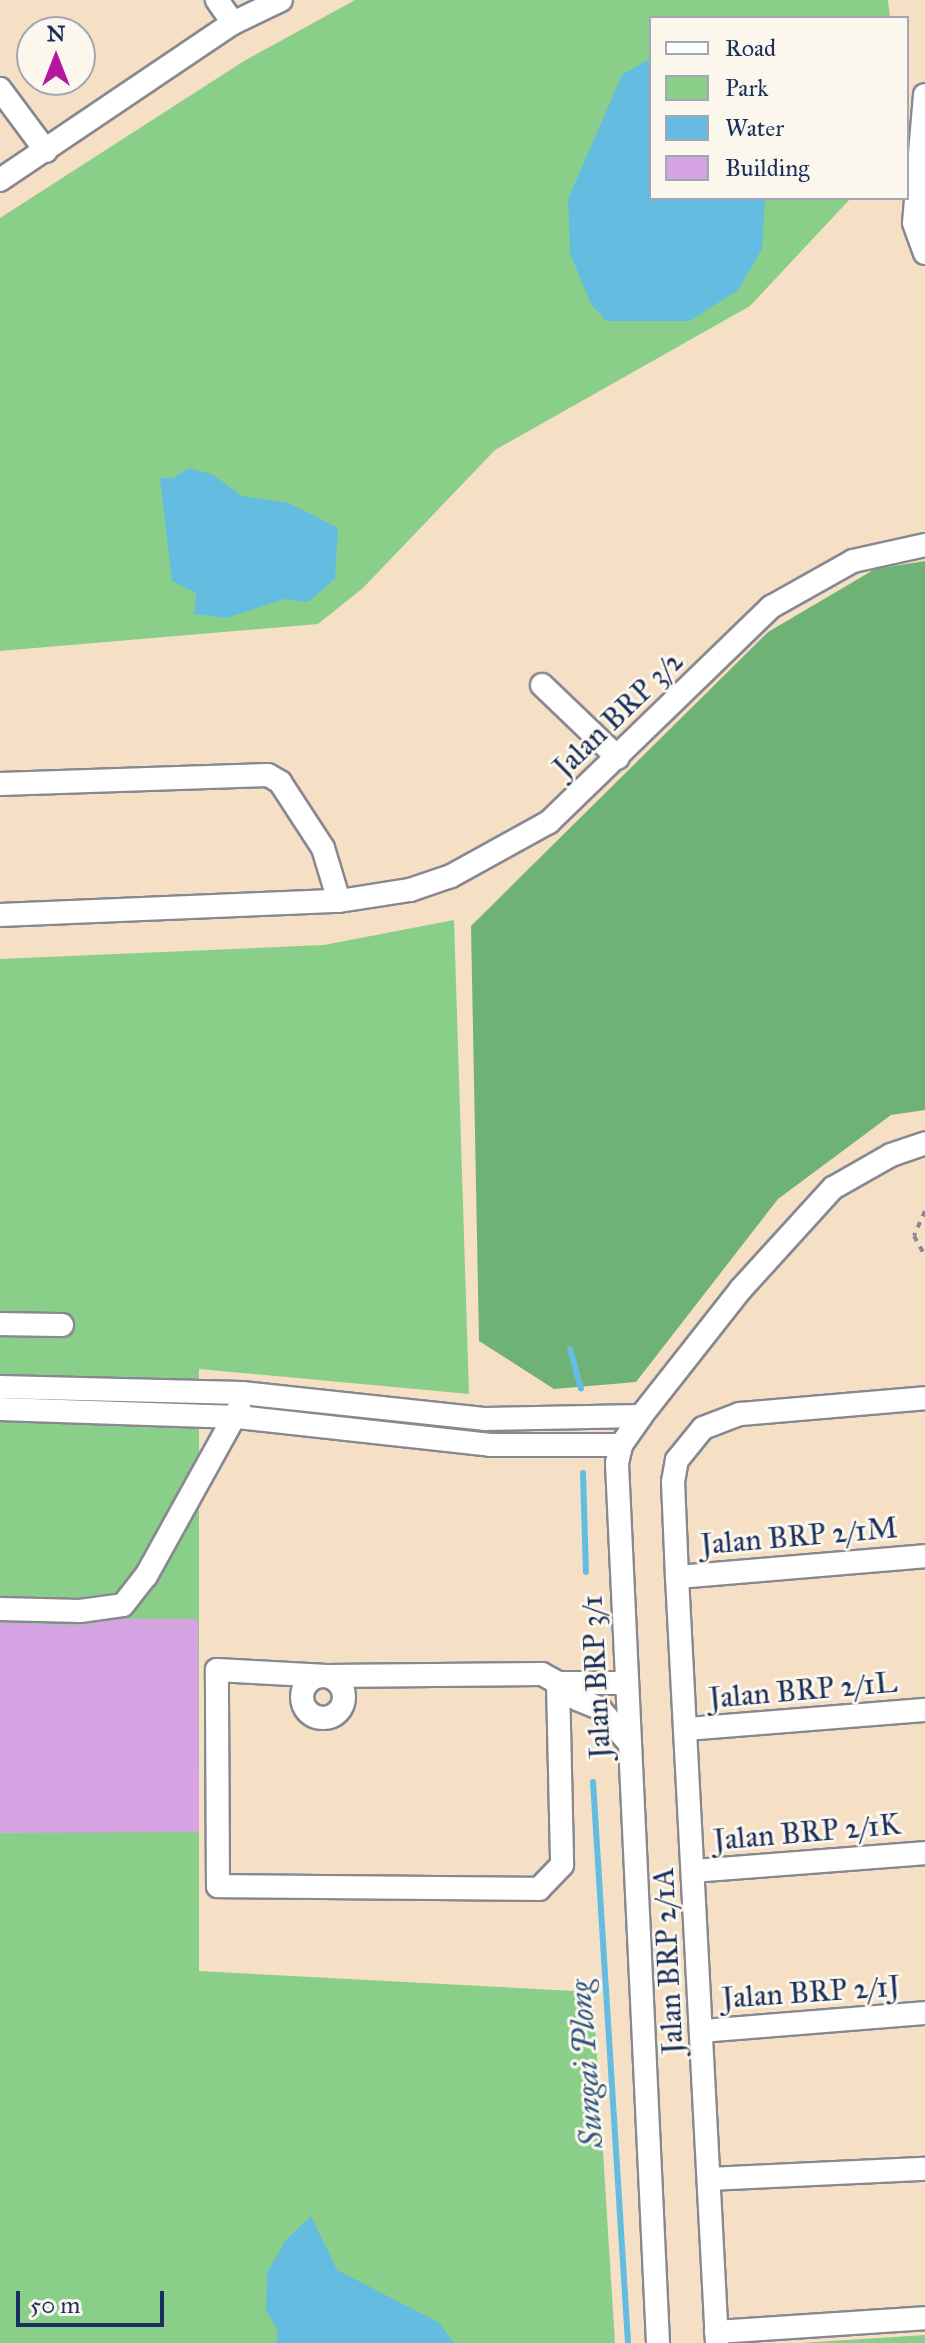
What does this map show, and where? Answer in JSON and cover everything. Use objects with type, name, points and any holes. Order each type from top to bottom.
[{"type":"street","points":[[217,0],[233,23]]},
{"type":"street","points":[[0,180],[233,23],[281,0]]},
{"type":"street","points":[[0,89],[46,151]]},
{"type":"street","points":[[925,95],[914,223],[925,253]]},
{"type":"street","name":"Jalan BRP 3/2","points":[[0,915],[339,901],[410,890],[451,876],[549,822],[771,607],[853,561],[925,545]]},
{"type":"street","points":[[542,685],[618,758]]},
{"type":"street","points":[[0,784],[268,775],[280,782],[323,848],[339,901]]},
{"type":"street","name":"Jalan BRP 3/1","points":[[658,2343],[623,1641],[617,1463],[621,1445],[741,1289],[833,1188],[891,1155],[925,1143]]},
{"type":"street","points":[[0,1324],[62,1325]]},
{"type":"street","points":[[0,1387],[242,1393],[484,1419],[641,1416]]},
{"type":"street","points":[[0,1609],[80,1611],[123,1605],[142,1560],[238,1417],[242,1393]]},
{"type":"street","name":"Jalan BRP 2/1A","points":[[716,2338],[677,1577],[673,1482],[677,1460],[703,1428],[740,1414],[925,1398]]},
{"type":"street","points":[[0,1409],[238,1417],[490,1445],[621,1445]]},
{"type":"street","name":"Jalan BRP 2/1M","points":[[677,1577],[925,1556]]},
{"type":"street","points":[[567,1691],[610,1661],[623,1641]]},
{"type":"street","points":[[567,1691],[562,1865],[539,1889],[218,1886],[217,1670],[327,1676],[542,1674],[599,1708],[628,1742]]},
{"type":"street","points":[[567,1691],[626,1691]]},
{"type":"street","name":"Jalan BRP 2/1L","points":[[687,1729],[925,1710]]},
{"type":"street","name":"Jalan BRP 2/1K","points":[[693,1871],[925,1853]]},
{"type":"street","name":"Jalan BRP 2/1J","points":[[702,2031],[925,2013]]},
{"type":"street","points":[[709,2179],[925,2169]]},
{"type":"street","points":[[716,2338],[925,2318]]},
{"type":"path","points":[[925,1211],[914,1236],[925,1256]]},
{"type":"green space","points":[[355,0],[888,0],[890,16],[649,16],[649,200],[849,200],[750,306],[495,450],[363,588],[318,624],[0,651],[0,218],[244,61]]},
{"type":"green space","points":[[925,561],[925,1110],[891,1115],[778,1199],[636,1382],[554,1389],[479,1341],[471,926],[768,632],[875,569]]},
{"type":"green space","points":[[454,920],[469,1394],[199,1369],[199,1971],[593,1992],[615,2343],[0,2343],[0,959],[324,945]]},
{"type":"green space","points":[[925,2335],[925,2343],[800,2343]]},
{"type":"water","points":[[649,59],[649,200],[765,200],[762,249],[738,290],[690,321],[606,321],[591,304],[570,253],[568,199],[622,75]]},
{"type":"water","points":[[189,468],[212,474],[242,496],[289,503],[338,528],[335,579],[308,602],[284,599],[227,618],[194,614],[196,593],[172,581],[160,478],[173,478]]},
{"type":"water","points":[[311,2216],[337,2270],[438,2322],[454,2343],[276,2343],[278,2331],[266,2310],[267,2273],[285,2241]]},
{"type":"building","points":[[122,1619],[198,1619],[199,1832],[0,1833],[0,1623],[80,1625]]},
{"type":"waterway","name":"Sungai Plong","points":[[570,1349],[581,1389]]},
{"type":"waterway","name":"Sungai Plong","points":[[583,1473],[586,1572]]},
{"type":"waterway","name":"Sungai Plong","points":[[593,1782],[628,2343]]}]
